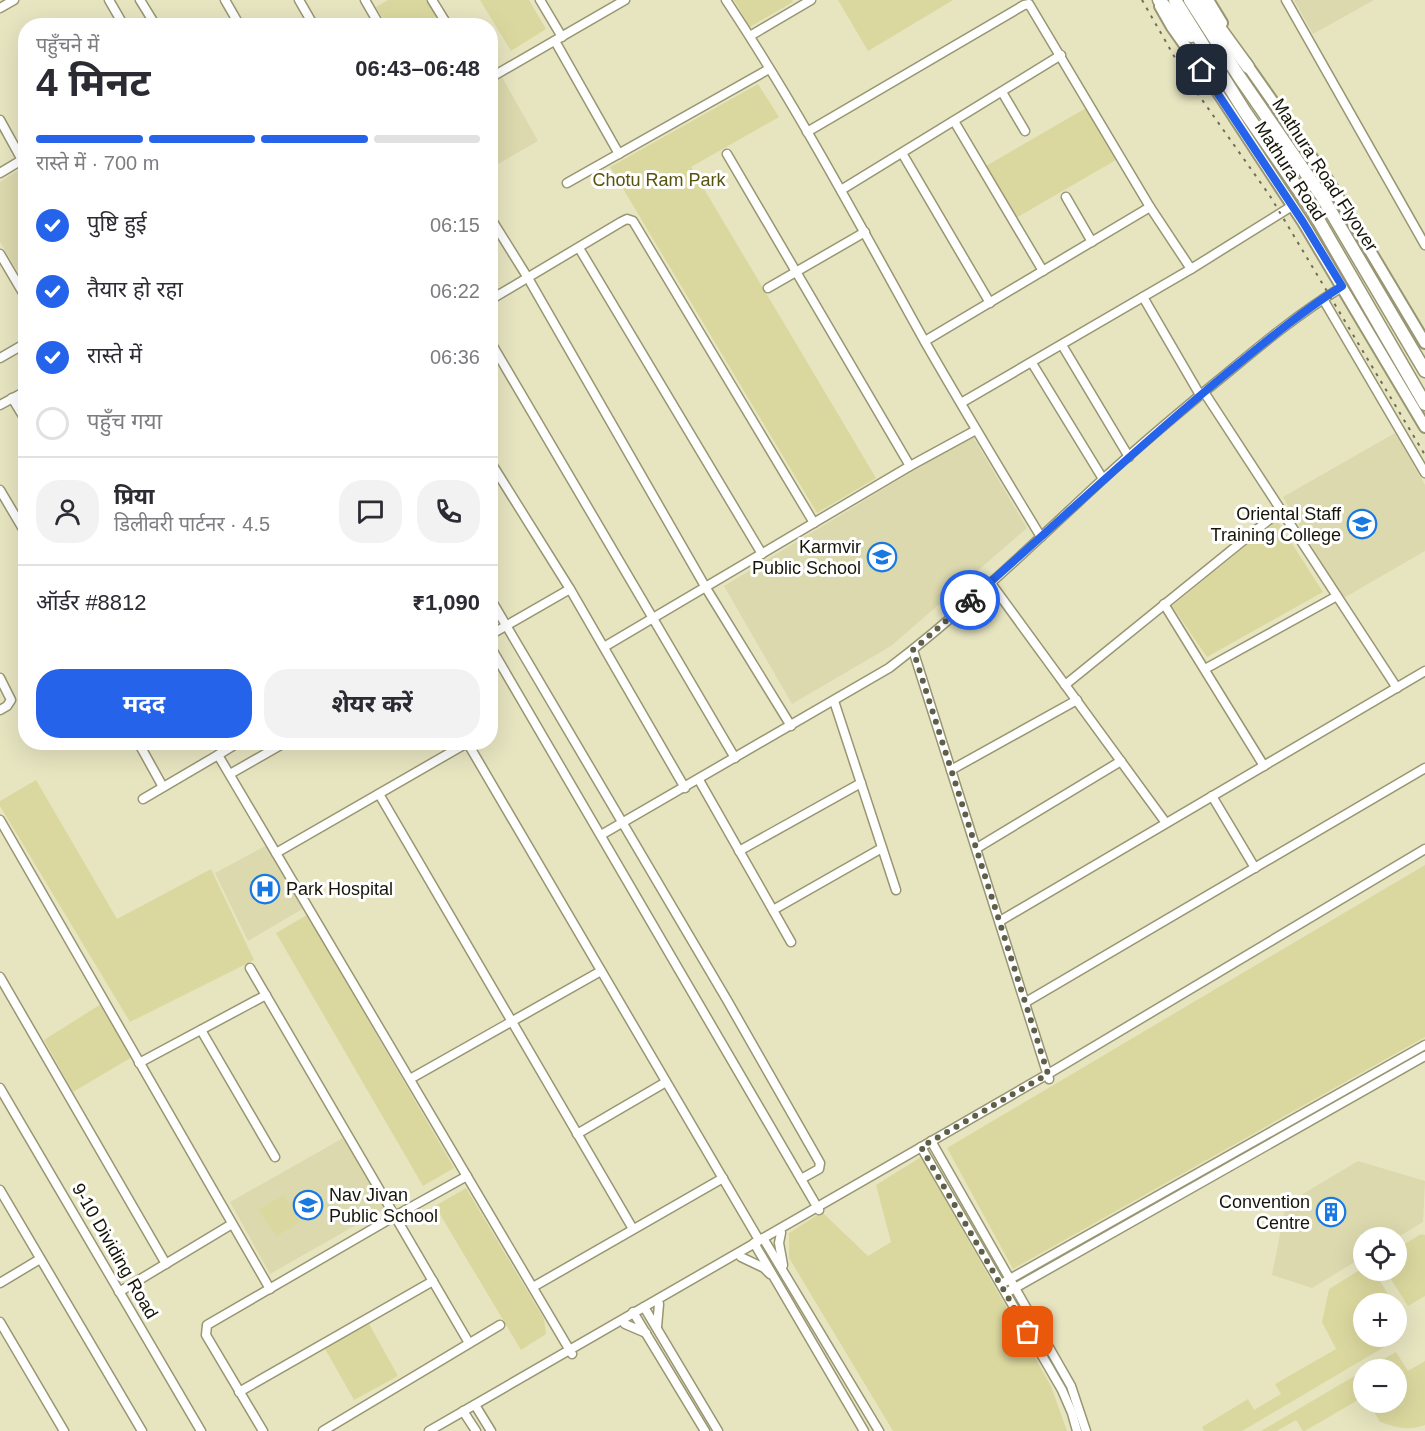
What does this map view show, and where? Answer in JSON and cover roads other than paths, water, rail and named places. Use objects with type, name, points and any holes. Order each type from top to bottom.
[{"type":"highway","points":[[1157,0],[1207,51]]},
{"type":"highway","points":[[1175,0],[1207,51]]},
{"type":"highway","points":[[1195,3],[1248,68]]},
{"type":"highway","name":"Mathura Road Flyover","points":[[1195,3],[1238,75],[1321,195],[1425,371]]},
{"type":"highway","name":"Mathura Road Flyover","points":[[1207,51],[1245,112],[1312,209],[1425,404]]},
{"type":"main road","name":"Mathura Road","points":[[1157,0],[1172,27],[1292,206],[1425,427]]},
{"type":"main road","name":"Mathura Road","points":[[1208,0],[1248,68],[1329,182],[1425,343]]},
{"type":"street","points":[[0,8],[14,0]]},
{"type":"street","points":[[110,0],[120,18]]},
{"type":"street","points":[[141,0],[151,18]]},
{"type":"street","points":[[225,0],[235,18]]},
{"type":"street","points":[[299,0],[309,18]]},
{"type":"street","points":[[364,0],[375,18]]},
{"type":"street","points":[[432,0],[443,18]]},
{"type":"street","points":[[540,0],[619,154]]},
{"type":"street","points":[[498,73],[625,0]]},
{"type":"street","points":[[726,0],[807,132],[976,430],[1041,537]]},
{"type":"street","points":[[750,36],[811,0]]},
{"type":"street","points":[[1286,0],[1425,245]]},
{"type":"street","points":[[807,132],[1029,4],[1150,207],[1191,268]]},
{"type":"street","points":[[841,190],[1061,55]]},
{"type":"street","points":[[567,183],[769,69]]},
{"type":"street","points":[[1002,92],[1025,131]]},
{"type":"street","points":[[954,121],[1043,271]]},
{"type":"street","points":[[1,125],[18,150]]},
{"type":"street","points":[[902,153],[990,303]]},
{"type":"street","points":[[726,154],[910,466]]},
{"type":"street","points":[[0,173],[18,162]]},
{"type":"street","points":[[1066,197],[1092,242]]},
{"type":"street","points":[[961,403],[1143,297],[1292,206]]},
{"type":"street","points":[[925,341],[1150,207]]},
{"type":"street","points":[[498,295],[621,222],[627,219],[633,221],[814,523]]},
{"type":"street","points":[[1415,228],[1425,223]]},
{"type":"street","points":[[498,230],[706,588],[791,726]]},
{"type":"street","points":[[768,288],[865,232]]},
{"type":"street","points":[[579,248],[762,554]]},
{"type":"street","points":[[0,254],[18,279]]},
{"type":"street","points":[[601,835],[878,676],[913,650],[1202,393],[1282,328],[1342,286]]},
{"type":"street","points":[[1143,297],[1202,393],[1397,688]]},
{"type":"street","points":[[1323,298],[1425,473]]},
{"type":"street","points":[[1062,345],[1128,457]]},
{"type":"street","points":[[0,357],[18,347]]},
{"type":"street","points":[[498,355],[735,758]]},
{"type":"street","points":[[1032,363],[1103,480]]},
{"type":"street","points":[[0,405],[18,395]]},
{"type":"street","points":[[12,398],[18,408]]},
{"type":"street","points":[[604,647],[910,466],[976,430]]},
{"type":"street","points":[[498,474],[570,589],[686,788]]},
{"type":"street","points":[[0,490],[18,520]]},
{"type":"street","points":[[1065,685],[1281,510]]},
{"type":"street","points":[[990,582],[1166,823]]},
{"type":"street","points":[[498,631],[570,589]]},
{"type":"street","points":[[1205,669],[1337,596]]},
{"type":"street","points":[[1164,604],[1264,766]]},
{"type":"street","points":[[498,611],[820,1163],[819,1169],[801,1179]]},
{"type":"street","points":[[913,650],[1049,1076]]},
{"type":"street","points":[[498,659],[819,1209]]},
{"type":"street","points":[[1000,921],[1425,671]]},
{"type":"street","points":[[0,678],[11,699],[7,706],[0,710]]},
{"type":"street","points":[[951,770],[1077,700]]},
{"type":"street","points":[[834,701],[896,890]]},
{"type":"street","points":[[142,750],[163,787]]},
{"type":"street","points":[[143,799],[226,750]]},
{"type":"street","points":[[230,774],[272,750]]},
{"type":"street","points":[[276,853],[455,750]]},
{"type":"street","points":[[471,750],[760,1242],[777,1280],[864,1431]]},
{"type":"street","points":[[218,755],[571,1352]]},
{"type":"street","points":[[977,848],[1121,761]]},
{"type":"street","points":[[1026,1002],[1425,768]]},
{"type":"street","points":[[699,780],[791,942]]},
{"type":"street","points":[[739,851],[861,783]]},
{"type":"street","points":[[379,794],[633,1229]]},
{"type":"street","points":[[1212,796],[1255,868]]},
{"type":"street","points":[[0,820],[270,1289]]},
{"type":"street","points":[[773,910],[882,848]]},
{"type":"street","points":[[1049,1076],[1425,849]]},
{"type":"street","points":[[429,1431],[476,1407],[923,1149],[1425,855]]},
{"type":"street","points":[[250,968],[470,1343]]},
{"type":"street","points":[[410,1079],[601,971]]},
{"type":"street","points":[[0,977],[166,1264]]},
{"type":"street","points":[[139,1062],[266,995]]},
{"type":"street","points":[[201,1030],[275,1157]]},
{"type":"street","points":[[1001,1284],[1425,1045]]},
{"type":"street","points":[[1006,1293],[1425,1056]]},
{"type":"street","points":[[577,1134],[666,1082]]},
{"type":"street","name":"9-10 Dividing Road","points":[[0,1088],[201,1431]]},
{"type":"street","points":[[932,1143],[1071,1386],[1086,1431]]},
{"type":"street","points":[[923,1149],[1062,1390],[1077,1431]]},
{"type":"street","points":[[263,1431],[206,1335],[206,1328],[467,1176]]},
{"type":"street","points":[[533,1287],[723,1178]]},
{"type":"street","points":[[0,1190],[142,1431]]},
{"type":"street","points":[[645,1309],[659,1304],[741,1257],[760,1242],[781,1233],[819,1209]]},
{"type":"street","points":[[120,1292],[232,1224]]},
{"type":"street","points":[[781,1233],[779,1243],[781,1260],[787,1278]]},
{"type":"street","points":[[760,1242],[787,1278],[879,1431]]},
{"type":"street","points":[[741,1257],[764,1268],[777,1280]]},
{"type":"street","points":[[0,1283],[40,1259]]},
{"type":"street","points":[[240,1392],[433,1281]]},
{"type":"street","points":[[657,1330],[659,1304]]},
{"type":"street","points":[[645,1309],[718,1431]]},
{"type":"street","points":[[571,1352],[625,1323],[635,1315]]},
{"type":"street","points":[[635,1315],[705,1431]]},
{"type":"street","points":[[0,1322],[64,1431]]},
{"type":"street","points":[[625,1323],[646,1334]]},
{"type":"street","points":[[323,1431],[500,1325]]},
{"type":"street","points":[[476,1407],[491,1431]]},
{"type":"street","points":[[440,1431],[465,1413]]},
{"type":"street","points":[[465,1413],[476,1431]]},
{"type":"railway","points":[[1142,0],[1186,77],[1270,196],[1425,455]]},
{"type":"place","name":"Oriental Staff Training College","points":[[1362,524]]},
{"type":"place","name":"Karmvir Public School","points":[[882,557]]},
{"type":"place","name":"Park Hospital","points":[[265,889]]},
{"type":"place","name":"Nav Jivan Public School","points":[[308,1205]]},
{"type":"place","name":"Convention Centre","points":[[1331,1212]]},
{"type":"park label","name":"Chotu Ram Park","points":[[659,180]]}]
